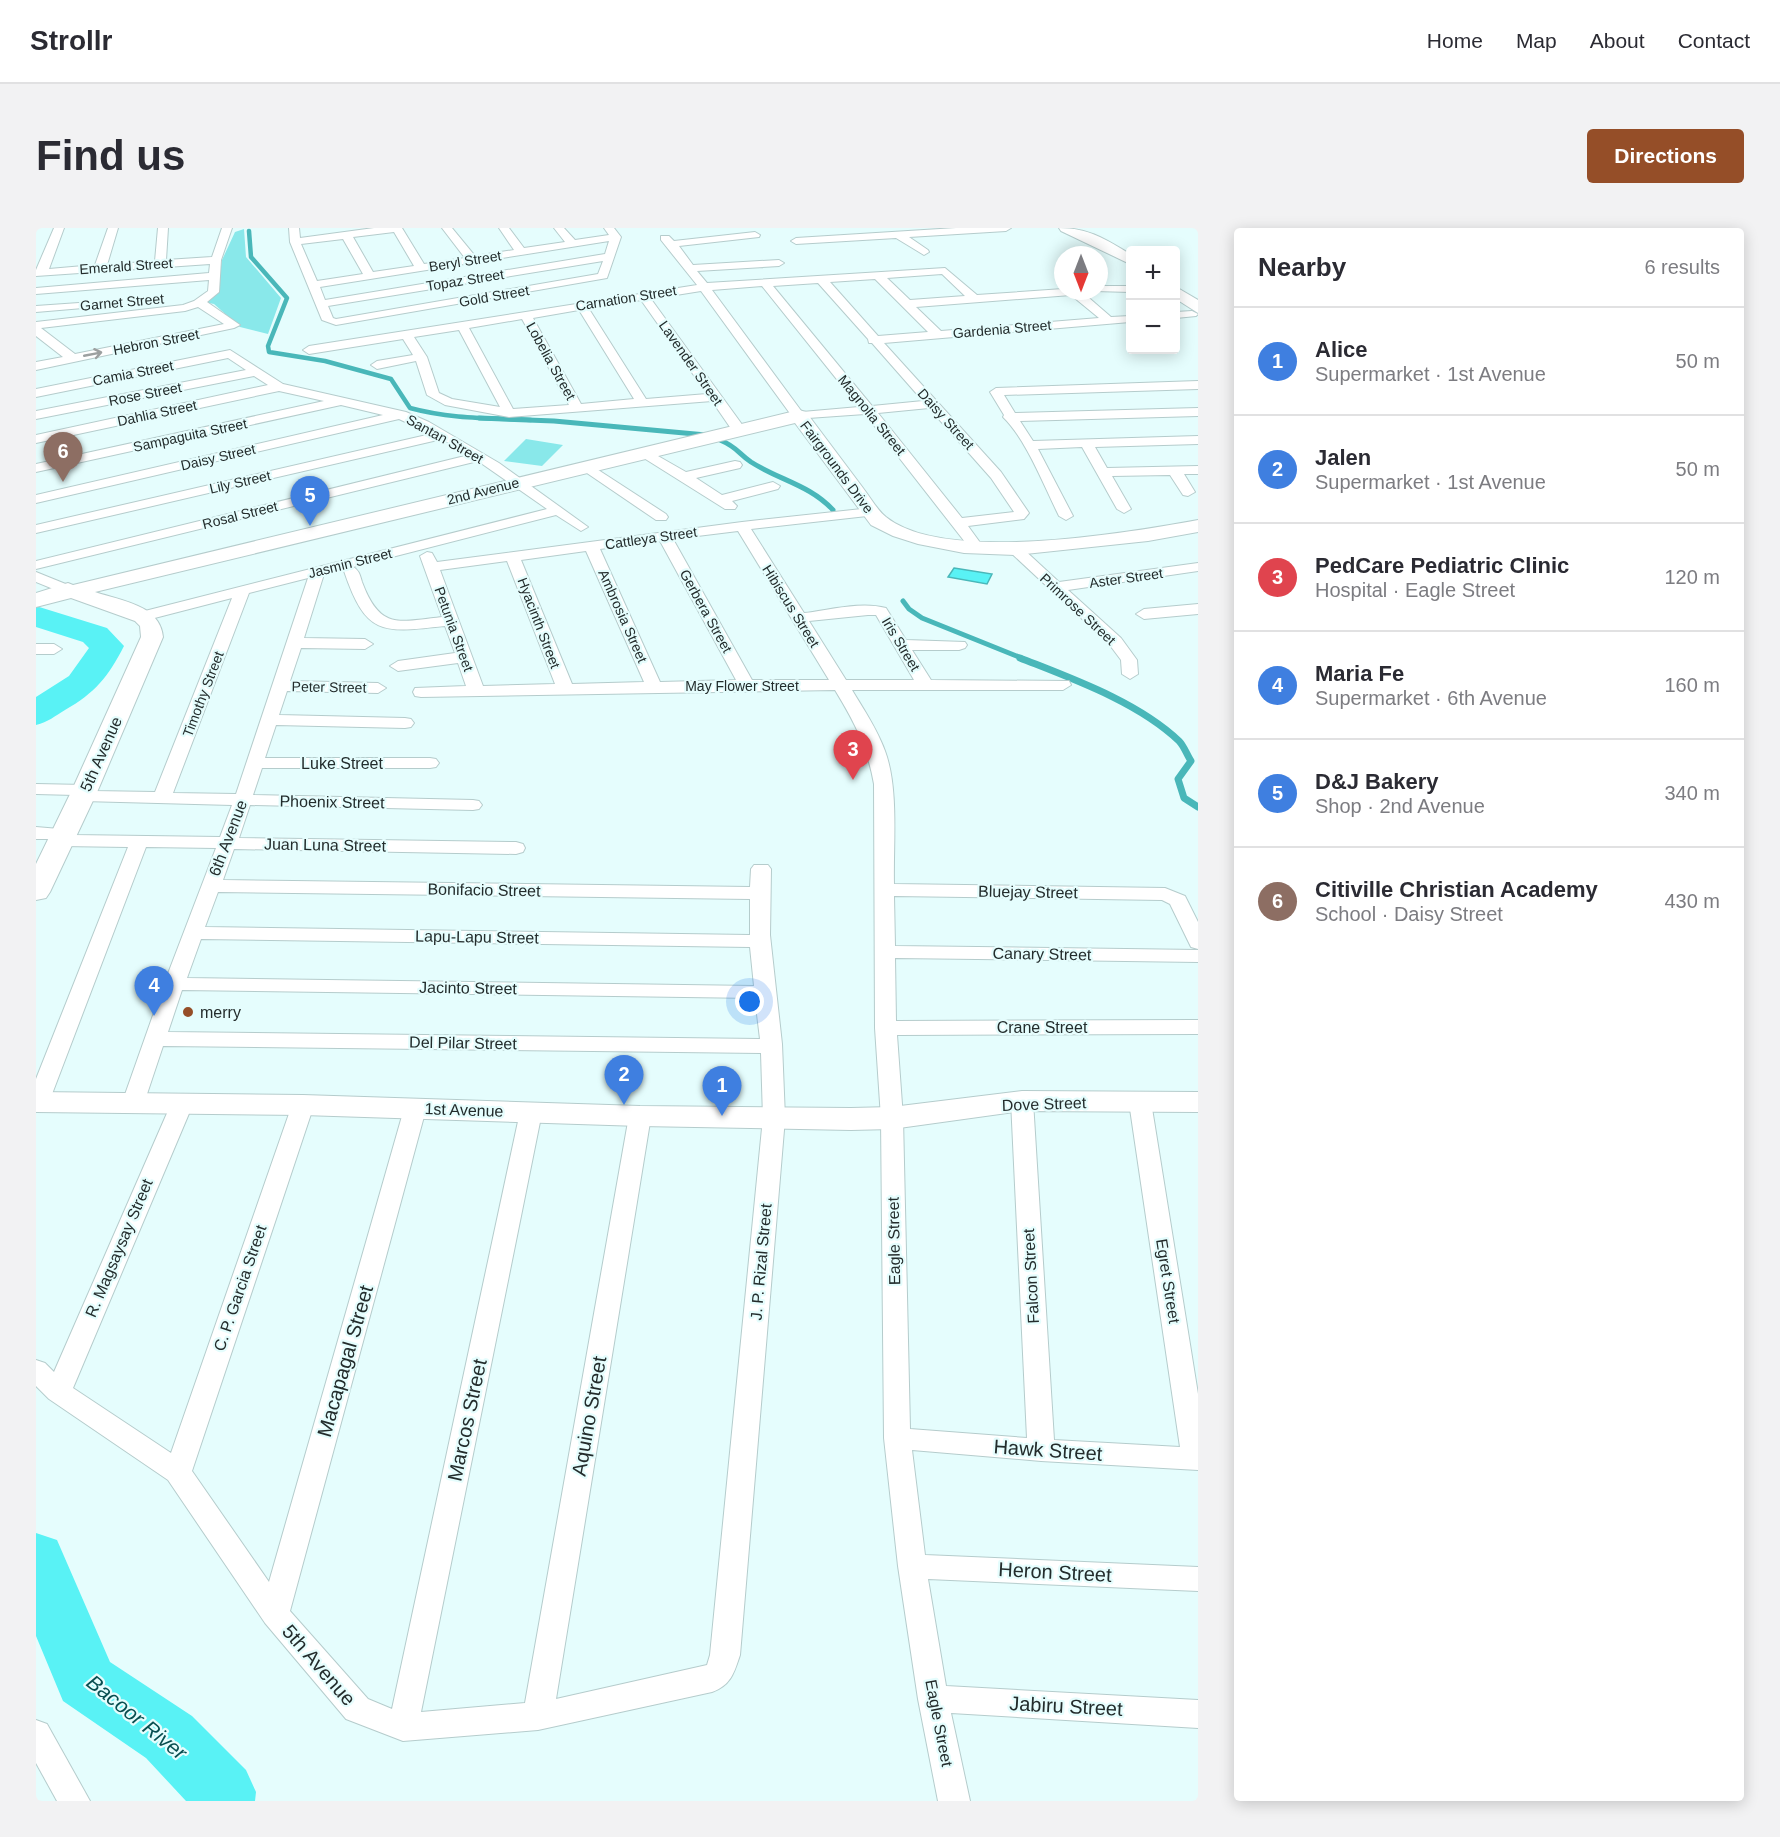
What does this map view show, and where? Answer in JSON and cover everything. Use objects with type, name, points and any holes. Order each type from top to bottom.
[{"type":"street","points":[[39,273],[59,228]]},
{"type":"street","points":[[100,268],[113,228]]},
{"type":"street","points":[[160,264],[163,228]]},
{"type":"street","points":[[36,325],[185,308],[198,303],[208,296],[215,286],[216,260],[227,228]]},
{"type":"street","points":[[294,228],[295,242],[322,304]]},
{"type":"street","points":[[295,242],[397,228],[421,268]]},
{"type":"street","points":[[447,228],[472,260]]},
{"type":"street","points":[[504,228],[521,252]]},
{"type":"street","points":[[559,228],[572,244]]},
{"type":"street","points":[[796,241],[1006,228]]},
{"type":"street","points":[[1066,228],[1101,243],[1126,257]]},
{"type":"street","name":"Beryl Street","points":[[314,285],[572,244],[612,233]]},
{"type":"street","name":"Gold Street","points":[[322,304],[328,320],[332,322],[600,278],[606,274],[612,233]]},
{"type":"street","points":[[346,235],[370,277]]},
{"type":"street","points":[[899,235],[924,252]]},
{"type":"street","points":[[758,239],[795,282]]},
{"type":"street","name":"Fairgrounds Drive","points":[[758,239],[668,241],[878,521],[911,536],[938,544],[1015,549],[1148,535],[1198,526]]},
{"type":"street","name":"Topaz Street","points":[[322,304],[609,257]]},
{"type":"street","name":"Emerald Street","points":[[39,273],[216,260]]},
{"type":"street","points":[[690,268],[779,263]]},
{"type":"street","name":"Carnation Street","points":[[309,350],[704,287],[945,271],[970,299]]},
{"type":"street","points":[[36,291],[214,276]]},
{"type":"street","points":[[879,276],[938,335]]},
{"type":"street","name":"Daisy Street","points":[[822,280],[873,340],[996,475],[1022,513],[1019,516],[959,523]]},
{"type":"street","name":"Magnolia Street","points":[[765,284],[978,548]]},
{"type":"street","points":[[1108,289],[1126,289]]},
{"type":"street","points":[[907,304],[1054,292]]},
{"type":"street","name":"Lavender Street","points":[[643,295],[739,430]]},
{"type":"street","points":[[1018,295],[1053,325]]},
{"type":"street","name":"Garnet Street","points":[[128,302],[208,296]]},
{"type":"street","points":[[1180,296],[1195,311]]},
{"type":"street","points":[[970,299],[997,330]]},
{"type":"street","points":[[1084,300],[1109,321]]},
{"type":"street","name":"Hebron Street","points":[[36,366],[72,358],[118,340],[182,336],[234,325],[207,306],[198,303]]},
{"type":"street","name":"Garnet Street","points":[[36,309],[93,305]]},
{"type":"street","points":[[581,305],[643,403]]},
{"type":"street","points":[[151,311],[182,336]]},
{"type":"street","points":[[1180,314],[1195,311]]},
{"type":"street","name":"Lobelia Street","points":[[525,314],[577,408]]},
{"type":"street","points":[[89,318],[118,340]]},
{"type":"street","name":"Gardenia Street","points":[[873,340],[1126,319]]},
{"type":"street","points":[[462,325],[509,413]]},
{"type":"street","points":[[36,330],[72,358]]},
{"type":"street","points":[[406,334],[421,357],[436,398],[509,413],[716,398]]},
{"type":"street","name":"Santan Street","points":[[230,354],[279,387],[401,415],[443,435],[519,482],[581,527]]},
{"type":"street","name":"Camia Street","points":[[36,393],[230,354]]},
{"type":"street","points":[[377,365],[421,357]]},
{"type":"street","name":"Rose Street","points":[[36,415],[254,372]]},
{"type":"street","points":[[1066,516],[1029,445],[1009,417],[996,392],[1198,385]]},
{"type":"street","name":"Dahlia Street","points":[[36,439],[279,387]]},
{"type":"street","name":"Sampaguita Street","points":[[36,468],[343,401]]},
{"type":"street","name":"2nd Avenue","points":[[52,595],[799,416],[933,404]]},
{"type":"street","points":[[1009,417],[1198,412]]},
{"type":"street","name":"Daisy Street","points":[[36,499],[401,415]]},
{"type":"street","name":"Lily Street","points":[[36,529],[443,435]]},
{"type":"street","points":[[1029,445],[1198,440]]},
{"type":"street","points":[[1086,443],[1124,509]]},
{"type":"street","points":[[644,452],[725,503],[773,486]]},
{"type":"street","name":"Rosal Street","points":[[36,565],[478,457]]},
{"type":"street","points":[[684,477],[735,465]]},
{"type":"street","points":[[586,466],[661,517]]},
{"type":"street","points":[[1103,472],[1198,470]]},
{"type":"street","points":[[1175,471],[1188,492]]},
{"type":"street","name":"Jasmin Street","points":[[142,616],[558,510]]},
{"type":"street","name":"Cattleya Street","points":[[429,560],[513,556],[742,526],[871,512]]},
{"type":"street","name":"Hibiscus Street","points":[[742,526],[840,686]]},
{"type":"street","name":"Gerbera Street","points":[[664,536],[747,685]]},
{"type":"street","name":"Ambrosia Street","points":[[591,546],[654,687]]},
{"type":"street","name":"Primrose Street","points":[[1015,549],[1054,587],[1115,640],[1129,660],[1130,674]]},
{"type":"street","name":"Hyacinth Street","points":[[513,556],[565,688]]},
{"type":"street","name":"Petunia Street","points":[[429,560],[476,690]]},
{"type":"street","points":[[1191,569],[1198,581]]},
{"type":"street","name":"Aster Street","points":[[1054,587],[1191,569]]},
{"type":"street","name":"6th Avenue","points":[[133,1103],[225,843],[243,800],[318,571]]},
{"type":"street","points":[[351,571],[360,601],[379,623],[390,626],[450,621]]},
{"type":"street","points":[[36,577],[52,595],[142,616]]},
{"type":"street","name":"Timothy Street","points":[[162,798],[243,590]]},
{"type":"street","points":[[1144,614],[1198,609]]},
{"type":"street","name":"Iris Street","points":[[798,618],[868,610],[880,611],[926,686]]},
{"type":"street","name":"5th Avenue","points":[[38,884],[84,793],[152,637],[151,625],[142,616]]},
{"type":"street","points":[[295,643],[365,644]]},
{"type":"street","points":[[902,645],[959,645]]},
{"type":"street","points":[[36,649],[54,649]]},
{"type":"street","points":[[398,666],[464,657]]},
{"type":"street","name":"May Flower Street","points":[[421,692],[747,685],[1063,685]]},
{"type":"street","name":"Peter Street","points":[[280,686],[378,688]]},
{"type":"street","name":"Eagle Street","points":[[840,686],[866,726],[878,753],[883,784],[886,1028],[892,1118],[897,1438],[912,1566],[933,1699],[954,1801]]},
{"type":"street","points":[[269,720],[405,723]]},
{"type":"street","name":"Luke Street","points":[[255,763],[430,763]]},
{"type":"street","name":"Phoenix Street","points":[[36,789],[162,798],[473,805]]},
{"type":"street","name":"Juan Luna Street","points":[[36,833],[139,842],[516,849]]},
{"type":"street","points":[[37,1102],[139,842]]},
{"type":"street","name":"J. P. Rizal Street","points":[[725,1655],[774,1118],[771,1046],[763,992],[760,941],[758,893],[761,869]]},
{"type":"street","name":"Bonifacio Street","points":[[210,886],[758,893]]},
{"type":"street","name":"Bluejay Street","points":[[885,890],[1171,895],[1179,900],[1198,943]]},
{"type":"street","name":"Lapu-Lapu Street","points":[[194,933],[760,941]]},
{"type":"street","name":"Canary Street","points":[[885,952],[1198,956]]},
{"type":"street","name":"Jacinto Street","points":[[174,984],[763,992]]},
{"type":"street","name":"Crane Street","points":[[886,1028],[1198,1027]]},
{"type":"street","name":"Del Pilar Street","points":[[156,1039],[771,1046]]},
{"type":"street","name":"Dove Street","points":[[892,1118],[1022,1101],[1198,1102]]},
{"type":"street","name":"Falcon Street","points":[[1022,1101],[1041,1450]]},
{"type":"street","name":"1st Avenue","points":[[37,1102],[303,1105],[640,1116],[892,1118]]},
{"type":"street","name":"Egret Street","points":[[1140,1102],[1196,1459]]},
{"type":"street","name":"R. Magsaysay Street","points":[[58,1392],[182,1104]]},
{"type":"street","name":"C. P. Garcia Street","points":[[178,1472],[303,1105]]},
{"type":"street","name":"Macapagal Street","points":[[275,1614],[415,1109]]},
{"type":"street","name":"Marcos Street","points":[[403,1727],[531,1112]]},
{"type":"street","name":"Aquino Street","points":[[538,1716],[640,1116]]},
{"type":"street","name":"5th Avenue","points":[[36,1370],[58,1392],[178,1472],[275,1614],[357,1709],[403,1727],[538,1716],[712,1679],[719,1673],[725,1655]]},
{"type":"street","name":"Hawk Street","points":[[897,1438],[1041,1450],[1196,1459]]},
{"type":"street","name":"Heron Street","points":[[912,1566],[1198,1579]]},
{"type":"street","name":"Jabiru Street","points":[[933,1699],[1198,1714]]},
{"type":"street","points":[[36,1734],[74,1801]]},
{"type":"shaded area","points":[[244,229],[246,257],[281,298],[268,334],[240,327],[214,304],[204,302],[217,291],[222,260],[235,232]]},
{"type":"shaded area","points":[[526,439],[563,445],[542,466],[504,461]]},
{"type":"shaded area","points":[[954,568],[992,574],[987,584],[948,577]]},
{"type":"waterway","points":[[249,231],[251,257],[287,298],[268,346],[269,352],[325,361],[391,379],[410,408],[425,412],[531,420]]},
{"type":"waterway","points":[[479,418],[554,421],[706,435]]},
{"type":"waterway","points":[[720,440],[751,462],[814,494],[833,510]]},
{"type":"waterway","points":[[903,601],[909,609],[922,618],[1024,659]]},
{"type":"waterway","name":"Bacoor River","points":[[36,616],[95,635],[107,646],[82,684],[36,714]]},
{"type":"waterway","points":[[1020,658],[1125,703],[1163,727],[1181,743],[1191,761],[1178,779],[1184,798],[1198,807]]},
{"type":"waterway","name":"Bacoor River","points":[[36,1558],[86,1681],[169,1737],[222,1792],[221,1801]]},
{"type":"place","name":"Citiville Christian Academy","points":[[63,482]]},
{"type":"place","name":"D&J Bakery","points":[[310,526]]},
{"type":"place","name":"PedCare Pediatric Clinic","points":[[853,780]]},
{"type":"place","name":"merry","points":[[188,1012]]},
{"type":"place","name":"Maria Fe","points":[[154,1016]]},
{"type":"place","name":"Jalen","points":[[624,1105]]},
{"type":"place","name":"Alice","points":[[722,1116]]}]
